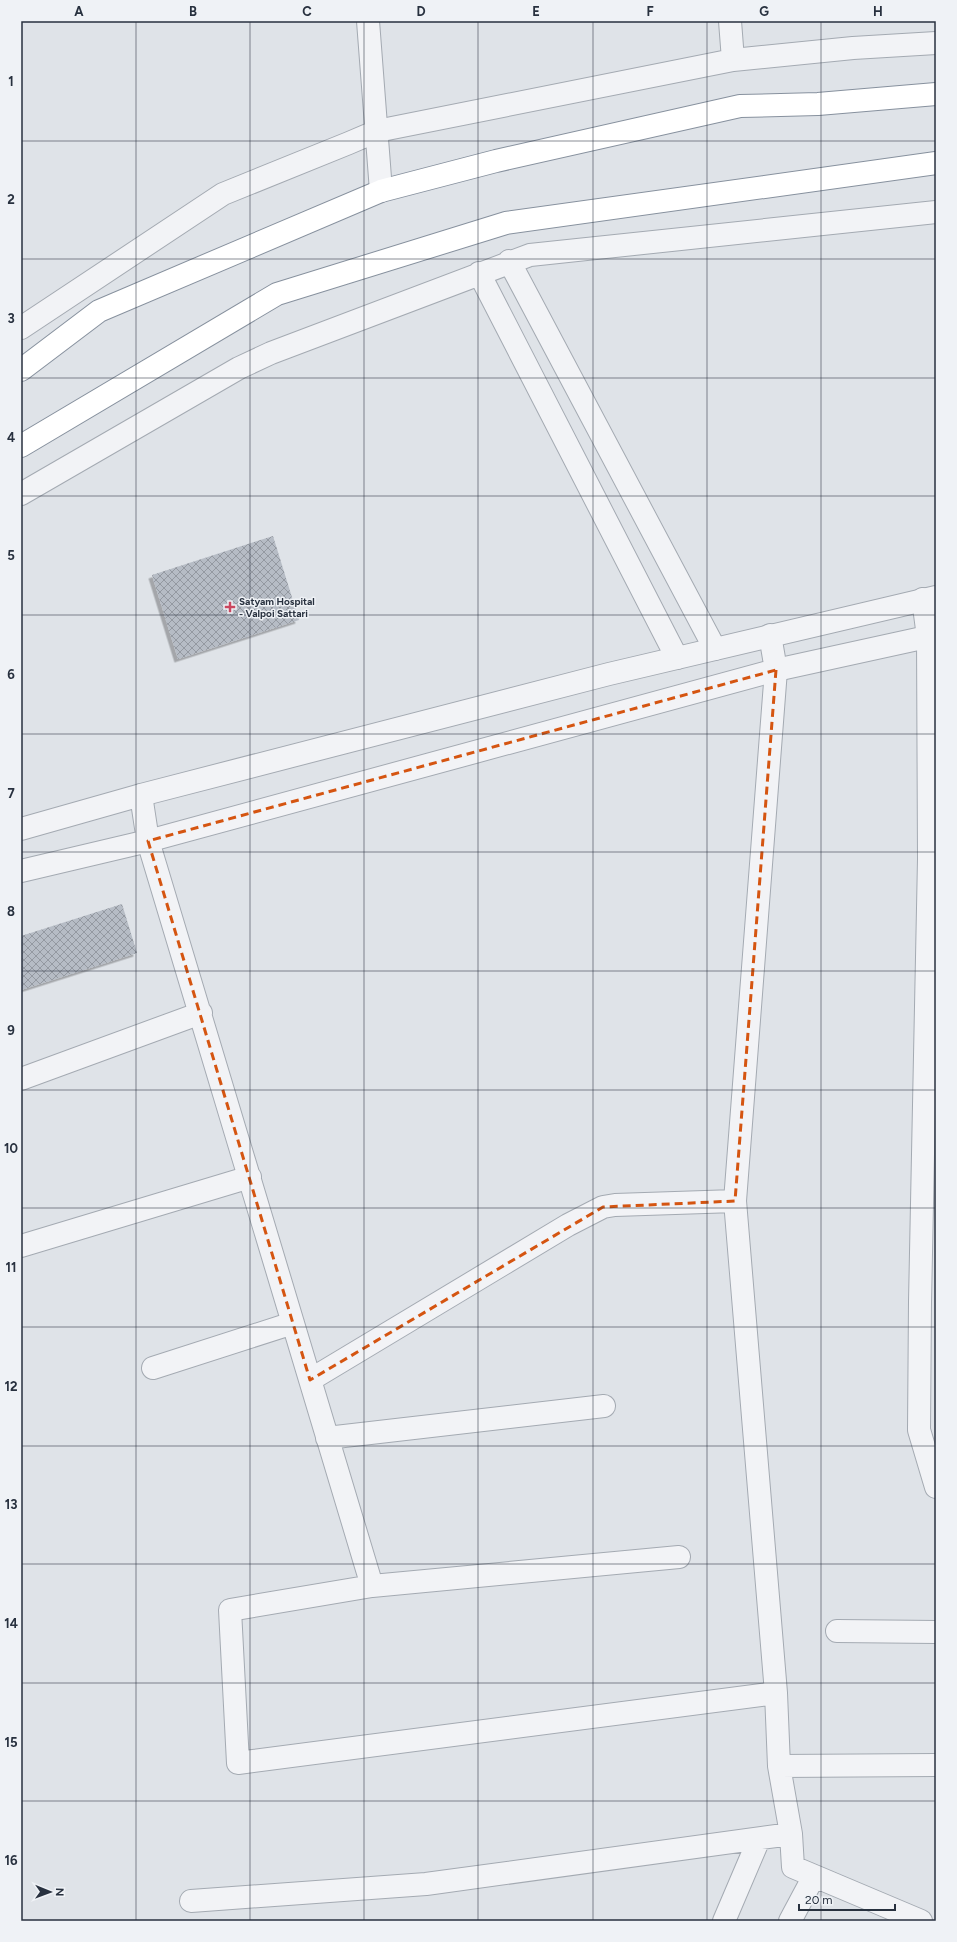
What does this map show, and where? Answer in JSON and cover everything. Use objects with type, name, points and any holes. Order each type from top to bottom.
[{"type":"highway","points":[[21,370],[99,311],[381,191],[496,161],[740,106],[818,104],[936,94]]},
{"type":"highway","points":[[21,446],[277,294],[506,223],[936,163]]},
{"type":"street","points":[[368,21],[381,191]]},
{"type":"street","points":[[730,21],[734,60]]},
{"type":"street","points":[[21,328],[223,194],[377,131],[734,60],[854,48],[936,42]]},
{"type":"street","points":[[21,494],[34,485],[246,365],[272,353],[530,254],[936,212]]},
{"type":"street","points":[[510,261],[715,649]]},
{"type":"street","points":[[479,273],[677,658]]},
{"type":"street","points":[[21,829],[141,795],[677,658],[930,598],[932,636],[933,859],[928,1371],[919,1430],[936,1487]]},
{"type":"street","points":[[770,635],[776,670],[735,1201],[776,1693],[780,1766],[791,1834],[793,1867],[921,1921]]},
{"type":"street","points":[[21,871],[148,842],[776,670],[932,636]]},
{"type":"street","points":[[141,795],[148,842],[201,1013],[372,1586]]},
{"type":"street","points":[[21,1079],[201,1013]]},
{"type":"street","points":[[21,1246],[250,1176]]},
{"type":"street","points":[[310,1380],[568,1225],[603,1207],[615,1205],[735,1201]]},
{"type":"street","points":[[152,1368],[293,1323]]},
{"type":"street","points":[[327,1438],[604,1406]]},
{"type":"street","points":[[679,1557],[372,1586],[230,1610],[238,1764],[776,1693]]},
{"type":"street","points":[[837,1631],[936,1632]]},
{"type":"street","points":[[780,1766],[936,1765]]},
{"type":"street","points":[[192,1901],[426,1884],[791,1834]]},
{"type":"street","points":[[724,1921],[759,1839]]},
{"type":"street","points":[[790,1921],[814,1876]]},
{"type":"highlighted area","points":[[776,670],[735,1201],[603,1207],[310,1380],[148,841]]},
{"type":"building","points":[[273,536],[299,620],[178,659],[152,575]]},
{"type":"building","points":[[122,904],[137,953],[21,990],[21,936]]},
{"type":"place","name":"Satyam Hospital - Valpoi Sattari","points":[[230,607]]}]
